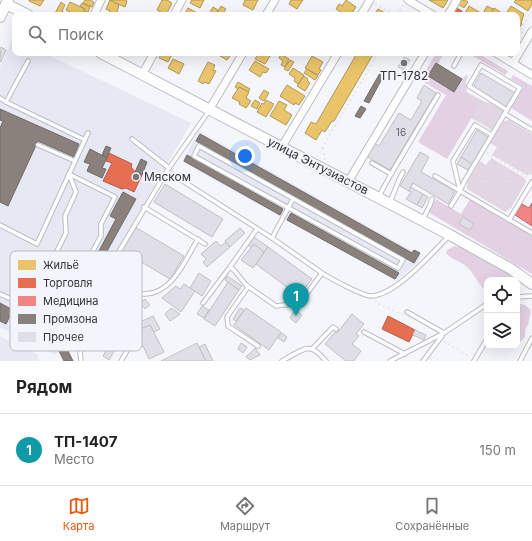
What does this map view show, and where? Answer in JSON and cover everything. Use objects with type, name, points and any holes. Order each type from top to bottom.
[{"type":"street","points":[[95,12],[101,0]]},
{"type":"street","points":[[176,12],[182,0]]},
{"type":"street","points":[[268,12],[275,0]]},
{"type":"street","points":[[363,12],[370,0]]},
{"type":"street","points":[[407,0],[428,12]]},
{"type":"street","points":[[450,12],[456,0]]},
{"type":"street","points":[[0,17],[7,2],[23,12]]},
{"type":"street","points":[[520,51],[530,34]]},
{"type":"street","name":"улица Энтузиастов","points":[[106,56],[422,220],[511,269],[532,284]]},
{"type":"street","points":[[142,75],[152,56]]},
{"type":"street","points":[[209,110],[241,56]]},
{"type":"street","points":[[281,148],[336,56]]},
{"type":"street","points":[[348,182],[423,56]]},
{"type":"street","points":[[501,56],[532,75]]},
{"type":"street","points":[[513,63],[517,56]]},
{"type":"lane","points":[[454,66],[459,56]]},
{"type":"lane","points":[[6,102],[28,61]]},
{"type":"lane","points":[[451,206],[464,182],[483,151],[492,135],[506,112],[520,88],[481,65],[469,86],[506,112],[532,130]]},
{"type":"lane","points":[[378,197],[438,95]]},
{"type":"lane","points":[[0,98],[85,140]]},
{"type":"lane","points":[[119,251],[168,169],[209,110]]},
{"type":"lane","points":[[460,191],[453,161],[475,125],[492,135]]},
{"type":"lane","points":[[0,225],[37,244],[88,133]]},
{"type":"lane","points":[[132,138],[168,169],[322,273],[337,282],[370,296],[384,293],[404,280],[450,235]]},
{"type":"lane","points":[[38,145],[75,161]]},
{"type":"lane","points":[[199,146],[294,199],[403,260],[398,268],[194,156],[199,146]]},
{"type":"lane","points":[[372,163],[391,174]]},
{"type":"lane","points":[[389,203],[403,172]]},
{"type":"lane","points":[[69,174],[115,197],[101,224],[101,236],[93,251]]},
{"type":"lane","points":[[57,251],[66,233],[65,216],[76,192],[69,174]]},
{"type":"lane","points":[[435,176],[532,234]]},
{"type":"lane","points":[[509,220],[532,180]]},
{"type":"lane","points":[[272,238],[294,199]]},
{"type":"lane","points":[[422,220],[432,199]]},
{"type":"lane","points":[[144,207],[205,244]]},
{"type":"lane","points":[[203,303],[257,229]]},
{"type":"lane","points":[[142,294],[152,293],[172,282],[198,239]]},
{"type":"lane","points":[[230,267],[248,287],[276,306],[300,303],[322,273]]},
{"type":"lane","points":[[248,287],[227,317],[228,326],[258,346]]},
{"type":"lane","points":[[0,294],[10,299]]},
{"type":"lane","points":[[520,297],[532,296]]},
{"type":"lane","points":[[390,361],[444,334],[484,306]]},
{"type":"lane","points":[[407,312],[444,334]]},
{"type":"lane","points":[[312,349],[333,327],[336,329]]},
{"type":"lane","points":[[364,332],[405,354]]},
{"type":"lane","points":[[430,361],[424,360],[444,334]]},
{"type":"lane","points":[[520,361],[532,338]]},
{"type":"lane","points":[[475,360],[479,356],[484,345]]},
{"type":"lane","points":[[282,361],[304,349],[312,349],[326,361]]},
{"type":"lane","points":[[81,351],[81,361]]},
{"type":"lane","points":[[121,361],[127,351]]},
{"type":"path","points":[[370,0],[391,12]]},
{"type":"path","points":[[398,12],[407,0]]},
{"type":"path","points":[[530,34],[520,31],[532,10]]},
{"type":"path","points":[[313,164],[376,56]]},
{"type":"path","points":[[324,144],[324,170]]},
{"type":"path","points":[[517,150],[532,180]]},
{"type":"path","points":[[483,151],[532,180]]},
{"type":"path","points":[[464,182],[532,180]]},
{"type":"path","points":[[370,296],[379,304],[403,316],[407,312]]},
{"type":"path","points":[[440,339],[475,360]]},
{"type":"shaded area","points":[[12,40],[12,56],[50,56],[191,123],[117,251],[10,251],[10,332],[0,327],[0,67]]},
{"type":"shaded area","points":[[434,56],[442,56],[430,78],[447,89],[450,84],[481,102],[447,159],[418,142],[446,95],[420,80]]},
{"type":"shaded area","points":[[473,56],[482,56],[508,71],[505,75]]},
{"type":"shaded area","points":[[466,75],[468,76],[466,82],[467,92],[504,110],[492,130],[471,118],[480,102],[456,88]]},
{"type":"shaded area","points":[[513,75],[532,86],[532,121],[511,108],[524,87],[511,79]]},
{"type":"shaded area","points":[[509,120],[532,134],[532,174],[527,175],[492,155],[497,147],[490,143],[504,121]]},
{"type":"shaded area","points":[[199,131],[421,256],[416,264],[396,281],[182,162]]},
{"type":"shaded area","points":[[491,158],[525,178],[526,182],[511,208],[505,212],[467,189],[467,183],[480,161],[486,165]]},
{"type":"shaded area","points":[[436,199],[461,214],[470,199],[532,236],[532,274],[428,212]]},
{"type":"shaded area","points":[[454,246],[462,247],[506,272],[511,277],[484,277],[484,289],[467,267],[446,253],[447,250]]},
{"type":"shaded area","points":[[520,304],[525,305],[531,310],[528,325],[525,330],[525,337],[520,342]]},
{"type":"shaded area","points":[[0,336],[10,341],[10,351],[31,351],[37,354],[39,361],[0,361]]},
{"type":"shaded area","points":[[48,351],[58,351],[56,355]]},
{"type":"building: Жильё","points":[[29,0],[44,0],[40,6]]},
{"type":"building: Жильё","points":[[85,0],[94,2],[92,7],[83,3]]},
{"type":"building: Жильё","points":[[109,0],[126,0],[127,1],[125,7]]},
{"type":"building: Жильё","points":[[110,0],[119,5],[117,12],[110,12],[106,9]]},
{"type":"building: Жильё","points":[[162,0],[167,0],[172,3],[168,12],[161,12],[157,10]]},
{"type":"building: Жильё","points":[[192,0],[204,0],[200,8],[190,3]]},
{"type":"building: Жильё","points":[[245,0],[258,0],[253,10],[243,5]]},
{"type":"building: Жильё","points":[[291,0],[303,0],[297,9],[289,4]]},
{"type":"building: Жильё","points":[[346,0],[356,7],[353,12],[340,12],[336,9],[339,4],[342,6]]},
{"type":"building: Жильё","points":[[429,0],[448,0],[443,8]]},
{"type":"building: Жильё","points":[[460,0],[465,0],[468,2],[464,8],[458,4]]},
{"type":"building: Жильё","points":[[516,0],[532,0],[532,4],[528,11],[514,2]]},
{"type":"building: Жильё","points":[[61,2],[65,5],[62,11],[64,12],[56,12]]},
{"type":"building: Жильё","points":[[70,2],[85,9],[84,12],[70,12],[66,10]]},
{"type":"building: Жильё","points":[[82,3],[90,7],[88,12],[84,11],[85,9],[80,6]]},
{"type":"building: Жильё","points":[[221,6],[226,9],[224,12],[218,12]]},
{"type":"building: Жильё","points":[[469,6],[479,12],[466,12]]},
{"type":"building: Жильё","points":[[487,6],[493,9],[492,12],[484,11]]},
{"type":"building: Жильё","points":[[511,6],[524,14],[520,27],[520,12],[507,12]]},
{"type":"building: Жильё","points":[[213,7],[218,10],[217,12],[210,12]]},
{"type":"building: Жильё","points":[[188,8],[195,12],[186,12]]},
{"type":"building: Жильё","points":[[494,8],[500,12],[492,12]]},
{"type":"building: Жильё","points":[[378,9],[384,12],[376,12]]},
{"type":"building: Жильё","points":[[160,56],[171,56],[168,62],[159,58]]},
{"type":"building: Жильё","points":[[220,56],[230,56],[227,60]]},
{"type":"building: Жильё","points":[[257,56],[270,56],[265,64],[255,59]]},
{"type":"building: Жильё","points":[[280,56],[284,56],[289,59],[285,67],[281,65],[283,61],[279,58]]},
{"type":"building: Жильё","points":[[312,56],[323,62],[319,69],[321,70],[318,75],[305,68]]},
{"type":"building: Жильё","points":[[355,56],[372,56],[334,121],[332,121],[325,132],[322,130],[316,140],[305,133],[311,122],[316,124]]},
{"type":"building: Жильё","points":[[173,59],[184,64],[179,74],[168,68]]},
{"type":"building: Жильё","points":[[290,60],[294,62],[288,71],[284,69]]},
{"type":"building: Жильё","points":[[255,61],[269,69],[266,73],[263,72],[260,77],[249,70]]},
{"type":"building: Жильё","points":[[208,62],[215,65],[213,70],[216,71],[209,84],[204,82],[203,84],[198,81]]},
{"type":"building: Жильё","points":[[293,68],[304,75],[298,84],[294,81],[295,78],[289,74]]},
{"type":"building: Жильё","points":[[307,69],[318,76],[315,80],[304,73]]},
{"type":"building: Жильё","points":[[304,76],[310,83],[305,91],[297,86]]},
{"type":"building: Жильё","points":[[238,82],[250,89],[248,92],[239,87],[238,89],[235,87]]},
{"type":"building: Жильё","points":[[287,85],[305,96],[299,105],[295,103],[294,105],[280,96]]},
{"type":"building: Жильё","points":[[239,87],[249,92],[246,98],[251,101],[246,108],[239,104],[240,102],[232,98]]},
{"type":"building: Жильё","points":[[264,90],[269,93],[264,101],[259,98]]},
{"type":"building: Жильё","points":[[255,100],[260,103],[257,109],[251,106]]},
{"type":"building: Жильё","points":[[266,100],[274,104],[266,117],[257,112],[262,103],[264,104]]},
{"type":"building: Жильё","points":[[279,101],[287,105],[284,110],[292,115],[286,125],[270,116]]},
{"type":"building: Торговля","points":[[456,8],[462,11],[462,12],[454,12]]},
{"type":"building: Торговля","points":[[109,153],[132,164],[131,167],[135,172],[142,175],[134,192],[103,181],[112,163],[106,161]]},
{"type":"building: Торговля","points":[[388,316],[415,330],[409,342],[382,329]]},
{"type":"building: Медицина","points":[[532,203],[532,226],[515,215],[522,204],[529,208]]},
{"type":"building: Промзона","points":[[436,63],[462,79],[454,92],[428,76]]},
{"type":"building: Промзона","points":[[380,73],[384,75],[369,103],[364,101]]},
{"type":"building: Промзона","points":[[361,106],[366,109],[360,118],[355,116]]},
{"type":"building: Промзона","points":[[0,109],[79,144],[74,157],[38,141],[8,206],[0,202],[0,128],[3,121],[0,120]]},
{"type":"building: Промзона","points":[[200,134],[412,253],[414,250],[420,253],[414,263],[196,141]]},
{"type":"building: Промзона","points":[[106,146],[111,148],[107,157],[102,155]]},
{"type":"building: Промзона","points":[[90,149],[107,158],[102,168],[106,169],[102,178],[87,171],[90,164],[84,162]]},
{"type":"building: Промзона","points":[[187,155],[283,209],[280,215],[184,161]]},
{"type":"building: Промзона","points":[[141,159],[147,162],[142,175],[135,172]]},
{"type":"building: Промзона","points":[[123,192],[136,199],[107,251],[99,251],[116,219],[110,216]]},
{"type":"building: Промзона","points":[[291,213],[399,273],[395,279],[287,220]]},
{"type":"building: Промзона","points":[[0,303],[10,308],[10,316],[6,324],[0,321]]},
{"type":"building: Промзона","points":[[59,351],[68,351],[73,361],[64,361]]},
{"type":"building: Прочее","points":[[1,47],[6,50],[0,62]]},
{"type":"building: Прочее","name":"ТП-1782","points":[[404,57],[410,60],[404,70],[398,67]]},
{"type":"building: Прочее","points":[[481,73],[515,93],[506,107],[473,87]]},
{"type":"building: Прочее","points":[[424,85],[436,93],[390,170],[366,156],[374,143],[379,146],[399,113],[411,120],[422,101],[417,98]]},
{"type":"building: Прочее","points":[[477,130],[488,137],[472,164],[461,157]]},
{"type":"building: Прочее","points":[[420,152],[429,157],[421,172],[455,191],[448,204],[413,183],[409,191],[400,186]]},
{"type":"building: Прочее","points":[[461,157],[472,164],[468,170],[457,164]]},
{"type":"building: Прочее","points":[[165,184],[223,219],[212,237],[154,202]]},
{"type":"building: Прочее","points":[[410,187],[423,194],[417,205],[406,199],[411,192],[409,191]]},
{"type":"building: Прочее","points":[[423,194],[428,197],[422,208],[417,205]]},
{"type":"building: Прочее","points":[[463,217],[474,224],[470,230],[459,224]]},
{"type":"building: Прочее","points":[[135,227],[184,256],[170,279],[142,262],[142,251],[121,250]]},
{"type":"building: Прочее","points":[[240,228],[245,233],[230,247],[225,241]]},
{"type":"building: Прочее","points":[[254,237],[268,247],[264,252],[254,244],[251,247],[248,245]]},
{"type":"building: Прочее","points":[[216,241],[221,246],[226,242],[230,247],[207,267],[203,262],[206,259],[201,254]]},
{"type":"building: Прочее","points":[[254,244],[264,252],[253,268],[241,260]]},
{"type":"building: Прочее","points":[[268,247],[312,279],[299,296],[256,264]]},
{"type":"building: Прочее","points":[[199,273],[211,281],[202,296],[190,288]]},
{"type":"building: Прочее","points":[[227,276],[242,286],[239,290],[225,280]]},
{"type":"building: Прочее","points":[[228,282],[239,290],[215,326],[204,319]]},
{"type":"building: Прочее","points":[[184,284],[195,291],[181,312],[162,298],[176,286],[180,289]]},
{"type":"building: Прочее","points":[[145,299],[150,305],[145,309],[142,305],[142,301]]},
{"type":"building: Прочее","points":[[202,306],[209,310],[204,318],[197,314]]},
{"type":"building: Прочее","points":[[171,308],[180,314],[170,321],[165,314]]},
{"type":"building: Прочее","points":[[240,308],[244,310],[236,321],[233,319]]},
{"type":"building: Прочее","points":[[246,308],[281,332],[269,350],[234,325]]},
{"type":"building: Прочее","points":[[295,310],[302,315],[296,323],[290,318]]},
{"type":"building: Прочее","points":[[352,314],[364,324],[356,334],[359,336],[352,344],[361,351],[354,361],[346,361],[325,344],[335,332],[337,333]]},
{"type":"building: Прочее","points":[[153,316],[160,329],[154,332],[150,325],[142,329],[142,321]]},
{"type":"building: Прочее","points":[[150,325],[164,352],[149,359],[143,346],[142,347],[142,328]]},
{"type":"building: Прочее","points":[[415,330],[426,335],[424,340],[413,335]]},
{"type":"building: Прочее","points":[[282,333],[287,337],[284,342],[278,338]]},
{"type":"building: Прочее","points":[[197,343],[206,361],[161,361]]},
{"type":"building: Прочее","points":[[241,343],[247,347],[243,353],[238,349]]},
{"type":"building: Прочее","points":[[205,344],[213,361],[206,361],[199,347]]},
{"type":"building: Прочее","points":[[255,348],[260,355],[250,360],[246,357]]},
{"type":"building: Прочее","points":[[106,351],[114,351],[109,360],[103,356]]},
{"type":"place","name":"ТП-1782","points":[[404,63]]},
{"type":"place","name":"Мяском","points":[[136,177]]},
{"type":"place","name":"ТП-1407","points":[[296,316]]}]
